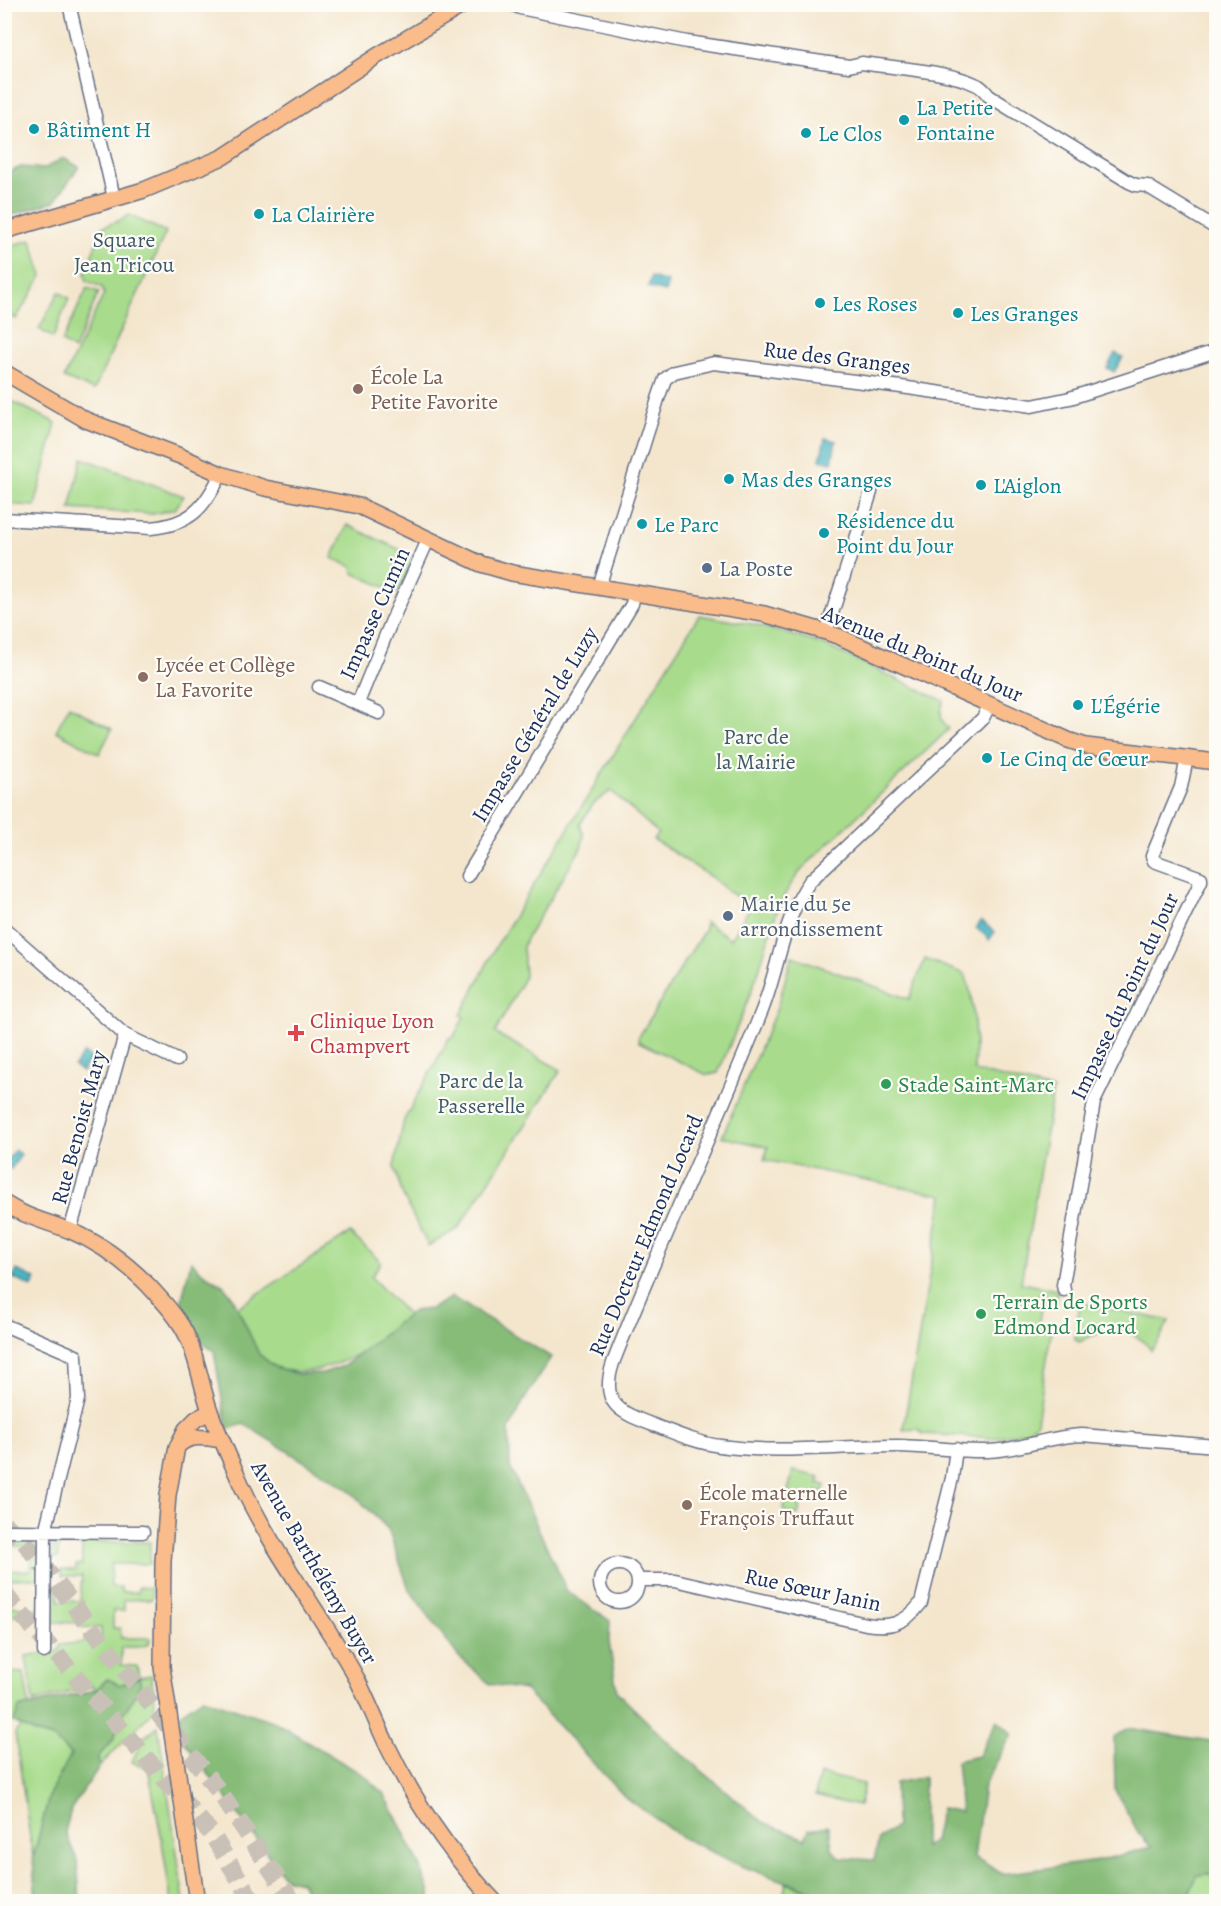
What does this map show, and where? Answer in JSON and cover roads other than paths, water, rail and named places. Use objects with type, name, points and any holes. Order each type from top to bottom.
[{"type":"main road","points":[[4,231],[149,188],[224,157],[377,56],[465,4]]},
{"type":"main road","name":"Avenue du Point du Jour","points":[[4,372],[86,420],[221,474],[265,488],[359,506],[428,540],[494,568],[634,594],[764,614],[826,632],[1081,744],[1216,762]]},
{"type":"main road","name":"Avenue Barthélémy Buyer","points":[[4,1203],[17,1212],[96,1243],[118,1258],[148,1285],[171,1312],[188,1340],[210,1412],[242,1486],[264,1527],[357,1680],[387,1746],[417,1801],[447,1845],[495,1902]]},
{"type":"main road","points":[[197,1902],[162,1667],[164,1534],[168,1495],[177,1447],[186,1429],[196,1419],[210,1412]]},
{"type":"main road","points":[[177,1447],[183,1440],[190,1438],[222,1440]]},
{"type":"street","points":[[69,4],[114,198]]},
{"type":"street","points":[[511,4],[520,8],[687,42],[849,66],[862,63],[941,75],[974,83],[989,96],[1129,182],[1148,186],[1216,228]]},
{"type":"street","name":"Rue des Granges","points":[[599,587],[659,396],[665,379],[674,372],[714,363],[1032,406],[1070,399],[1216,351]]},
{"type":"street","points":[[4,519],[151,528],[171,526],[198,511],[221,474]]},
{"type":"street","points":[[826,632],[871,492]]},
{"type":"street","name":"Impasse Cumin","points":[[358,703],[428,540]]},
{"type":"street","name":"Impasse Général de Luzy","points":[[467,876],[632,604],[634,594]]},
{"type":"street","name":"Impasse Cumin","points":[[320,687],[379,713]]},
{"type":"street","name":"Rue Docteur Edmond Locard","points":[[989,705],[983,718],[810,881],[799,896],[793,907],[762,1010],[640,1296],[608,1378],[610,1396],[616,1407],[627,1414],[692,1439],[719,1446],[780,1448],[898,1446],[988,1451],[1068,1435],[1216,1446]]},
{"type":"street","name":"Impasse du Point du Jour","points":[[1064,1290],[1094,1102],[1201,881],[1201,878],[1154,861],[1152,856],[1181,787],[1187,758]]},
{"type":"street","name":"Rue Benoist Mary","points":[[4,928],[126,1035],[177,1060]]},
{"type":"street","name":"Rue Benoist Mary","points":[[70,1231],[126,1035]]},
{"type":"street","points":[[4,1325],[76,1356],[78,1399],[45,1532],[44,1652]]},
{"type":"street","name":"Rue Sœur Janin","points":[[638,1580],[675,1580],[884,1627],[898,1623],[916,1610],[924,1595],[952,1478],[956,1449]]},
{"type":"street","points":[[4,1531],[142,1532]]},
{"type":"water","points":[[651,277],[668,282],[665,292],[648,287]]},
{"type":"water","points":[[1115,353],[1123,357],[1114,372],[1107,368]]},
{"type":"water","points":[[825,438],[836,441],[832,462],[820,460]]},
{"type":"water","points":[[981,921],[995,932],[989,940],[976,928]]},
{"type":"water","points":[[84,1053],[91,1058],[82,1072],[74,1066]]},
{"type":"water","points":[[15,1150],[21,1155],[11,1169],[5,1163]]},
{"type":"water","points":[[17,1270],[36,1279],[32,1287],[13,1278]]},
{"type":"tunnel","points":[[4,1524],[22,1539],[218,1790],[293,1902]]},
{"type":"tunnel","points":[[4,1594],[211,1833],[253,1902]]},
{"type":"place","name":"La Petite Fontaine","points":[[904,120]]},
{"type":"place","name":"Bâtiment H","points":[[34,129]]},
{"type":"place","name":"Le Clos","points":[[806,133]]},
{"type":"place","name":"La Clairière","points":[[259,214]]},
{"type":"place","name":"Les Roses","points":[[820,303]]},
{"type":"place","name":"Les Granges","points":[[958,313]]},
{"type":"place","name":"École La Petite Favorite","points":[[358,389]]},
{"type":"place","name":"Mas des Granges","points":[[729,479]]},
{"type":"place","name":"L'Aiglon","points":[[981,485]]},
{"type":"place","name":"Le Parc","points":[[642,524]]},
{"type":"place","name":"Résidence du Point du Jour","points":[[824,533]]},
{"type":"place","name":"La Poste","points":[[707,568]]},
{"type":"place","name":"Lycée et Collège La Favorite","points":[[143,677]]},
{"type":"place","name":"L'Égérie","points":[[1078,705]]},
{"type":"place","name":"Le Cinq de Cœur","points":[[987,758]]},
{"type":"place","name":"Mairie du 5e arrondissement","points":[[728,916]]},
{"type":"place","name":"Clinique Lyon Champvert","points":[[296,1033]]},
{"type":"place","name":"Stade Saint-Marc","points":[[886,1084]]},
{"type":"place","name":"Terrain de Sports Edmond Locard","points":[[981,1314]]},
{"type":"place","name":"École maternelle François Truffaut","points":[[687,1505]]},
{"type":"park label","name":"Square Jean Tricou","points":[[124,252]]},
{"type":"park label","name":"Parc de la Mairie","points":[[756,748]]},
{"type":"park label","name":"Parc de la Passerelle","points":[[481,1092]]}]
